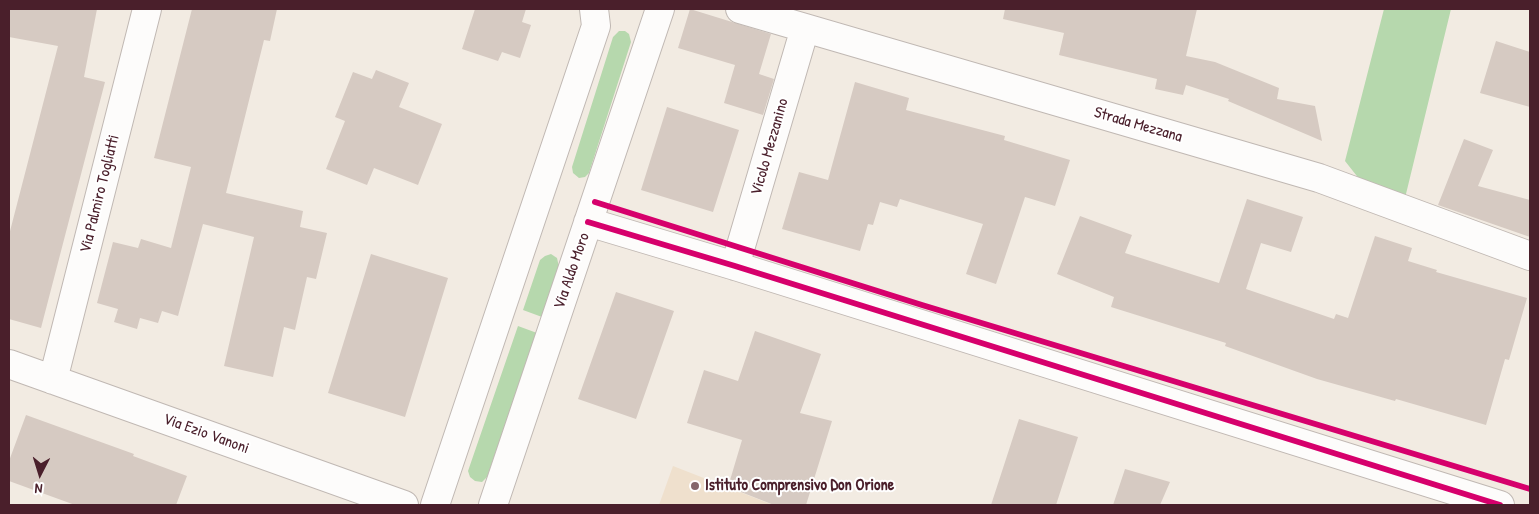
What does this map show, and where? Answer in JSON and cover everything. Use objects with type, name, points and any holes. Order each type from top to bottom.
[{"type":"street","name":"Via Palmiro Togliatti","points":[[53,380],[147,9]]},
{"type":"street","points":[[435,505],[596,26],[594,9]]},
{"type":"street","name":"Via Aldo Moro","points":[[492,505],[660,9]]},
{"type":"street","name":"Strada Mezzana","points":[[740,9],[1318,178],[1530,256]]},
{"type":"street","name":"Vicolo Mezzanino","points":[[735,266],[805,28]]},
{"type":"street","points":[[588,222],[735,266],[1500,505]]},
{"type":"street","name":"Via Ezio Vanoni","points":[[9,364],[404,505]]},
{"type":"shaded area","name":"Istituto Comprensivo Don Orione","points":[[673,466],[773,505],[659,505]]},
{"type":"green space","points":[[1384,9],[1451,9],[1405,198],[1360,180],[1345,161]]},
{"type":"green space","points":[[619,31],[625,31],[629,34],[631,42],[589,173],[585,177],[579,178],[573,173],[572,167],[613,37]]},
{"type":"green space","points":[[551,254],[557,258],[559,267],[542,317],[523,310],[540,260]]},
{"type":"green space","points":[[518,326],[537,333],[487,477],[482,482],[475,481],[470,477],[468,471]]},
{"type":"building","points":[[9,9],[97,9],[84,77],[105,82],[41,328],[9,319],[9,235],[58,46],[9,37]]},
{"type":"building","points":[[192,9],[277,9],[270,41],[264,40],[226,193],[303,211],[300,227],[327,233],[316,279],[307,277],[295,330],[284,327],[273,377],[224,366],[254,237],[203,224],[178,316],[162,311],[158,323],[140,318],[137,329],[114,322],[118,309],[97,303],[113,242],[138,248],[141,239],[171,248],[191,167],[154,158]]},
{"type":"building","points":[[475,9],[526,9],[522,22],[531,25],[520,58],[502,52],[498,61],[462,49]]},
{"type":"building","points":[[690,9],[771,34],[759,74],[774,79],[763,115],[724,103],[735,65],[678,48]]},
{"type":"building","points":[[1005,9],[1197,9],[1186,56],[1215,62],[1279,88],[1277,99],[1315,106],[1322,141],[1228,101],[1229,99],[1186,85],[1183,95],[1155,89],[1157,79],[1059,55],[1064,33],[1003,19]]},
{"type":"building","points":[[1496,41],[1530,52],[1530,107],[1480,93]]},
{"type":"building","points":[[376,70],[409,83],[399,107],[442,124],[418,185],[374,168],[367,185],[326,169],[345,121],[335,117],[353,72],[372,79]]},
{"type":"building","points":[[855,82],[909,98],[906,110],[1005,136],[1004,140],[1070,160],[1055,206],[1025,197],[996,284],[966,274],[983,224],[900,199],[897,207],[880,202],[873,225],[868,224],[860,251],[782,229],[799,172],[828,180]]},
{"type":"building","points":[[667,107],[739,130],[713,212],[641,190]]},
{"type":"building","points":[[1464,139],[1493,150],[1478,186],[1530,200],[1530,237],[1438,205]]},
{"type":"building","points":[[1247,199],[1303,217],[1291,252],[1261,243],[1246,289],[1334,319],[1336,314],[1348,318],[1375,236],[1412,248],[1408,261],[1437,270],[1436,272],[1527,298],[1509,360],[1505,359],[1486,425],[1317,379],[1225,346],[1226,343],[1111,307],[1114,297],[1057,274],[1080,216],[1132,235],[1125,253],[1219,283]]},
{"type":"building","points":[[371,254],[448,278],[405,417],[328,393]]},
{"type":"building","points":[[616,292],[674,311],[636,419],[578,399]]},
{"type":"building","points":[[755,331],[821,354],[800,413],[832,421],[806,505],[774,505],[728,487],[742,440],[687,423],[704,370],[738,381]]},
{"type":"building","points":[[26,415],[134,454],[133,456],[187,476],[176,505],[75,505],[9,481],[9,461]]},
{"type":"building","points":[[1019,419],[1078,437],[1056,505],[991,505]]},
{"type":"building","points":[[1125,469],[1170,482],[1160,505],[1113,505]]},
{"type":"cycle path","points":[[595,202],[922,305],[1530,489]]},
{"type":"cycle path","points":[[588,222],[735,266],[1500,505]]},
{"type":"place","name":"Istituto Comprensivo Don Orione","points":[[695,486]]}]
